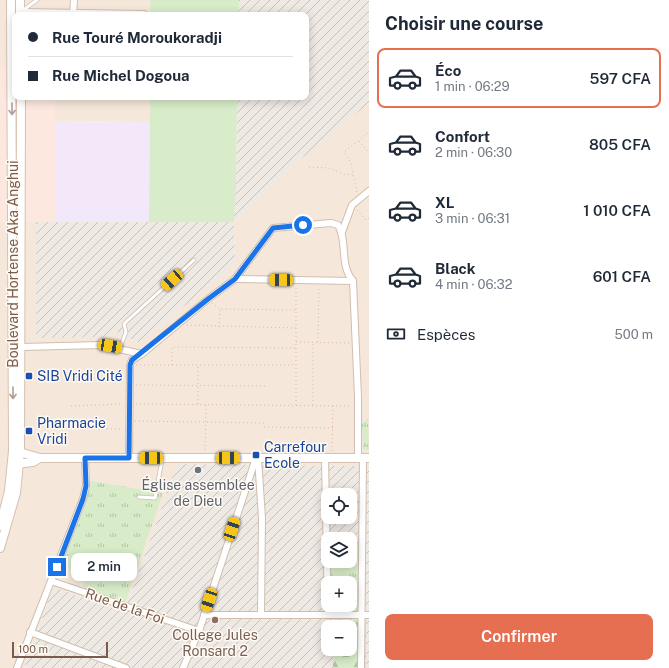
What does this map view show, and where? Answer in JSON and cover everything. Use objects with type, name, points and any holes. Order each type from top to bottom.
[{"type":"main road","name":"Boulevard Hortense Aka Anghui","points":[[12,0],[12,12]]},
{"type":"main road","points":[[20,0],[20,12]]},
{"type":"main road","name":"Boulevard Hortense Aka Anghui","points":[[13,100],[17,452]]},
{"type":"main road","name":"Boulevard Hortense Aka Anghui","points":[[0,548],[14,502],[22,347],[20,228],[21,100]]},
{"type":"main road","points":[[17,452],[40,458],[363,458]]},
{"type":"main road","points":[[16,464],[33,462],[40,458]]},
{"type":"main road","name":"Boulevard Hortense Aka Anghui","points":[[0,526],[16,464]]},
{"type":"street","points":[[73,12],[74,0]]},
{"type":"street","points":[[342,232],[352,205],[369,191]]},
{"type":"street","points":[[129,458],[130,365],[132,360],[142,354],[208,299],[235,279],[273,228],[331,223],[338,225],[342,232],[345,266],[348,276],[353,281],[357,406],[363,458],[361,668]]},
{"type":"street","points":[[235,279],[353,281]]},
{"type":"street","points":[[22,347],[100,345],[120,348],[142,354]]},
{"type":"street","points":[[17,668],[83,499],[86,486],[85,458]]},
{"type":"street","points":[[183,668],[199,631],[257,458]]},
{"type":"street","points":[[257,458],[262,518],[261,615]]},
{"type":"street","points":[[328,615],[329,458]]},
{"type":"street","name":"Rue de la Foi","points":[[51,581],[199,631]]},
{"type":"street","points":[[204,615],[369,615]]},
{"type":"street","points":[[30,632],[126,668]]},
{"type":"lane","points":[[22,12],[36,0]]},
{"type":"lane","points":[[120,348],[126,332],[124,324],[194,260]]},
{"type":"lane","points":[[139,498],[155,498],[162,458]]},
{"type":"path","points":[[358,195],[351,163],[344,152],[369,132]]},
{"type":"path","points":[[359,140],[369,153]]},
{"type":"path","points":[[309,167],[329,168],[343,174],[353,175]]},
{"type":"path","points":[[354,206],[366,220],[369,218]]},
{"type":"path","points":[[296,280],[296,406]]},
{"type":"path","points":[[318,342],[319,280]]},
{"type":"path","points":[[208,299],[220,309],[296,310]]},
{"type":"path","points":[[219,327],[220,309]]},
{"type":"path","points":[[176,325],[296,328]]},
{"type":"path","points":[[296,342],[356,343]]},
{"type":"path","points":[[313,342],[313,405]]},
{"type":"path","points":[[172,365],[172,347],[296,348]]},
{"type":"path","points":[[130,365],[296,365]]},
{"type":"path","points":[[198,365],[198,404]]},
{"type":"path","points":[[130,385],[268,386]]},
{"type":"path","points":[[71,406],[206,404],[357,406]]},
{"type":"path","points":[[204,458],[206,404]]},
{"type":"path","points":[[329,458],[333,405]]},
{"type":"path","points":[[62,428],[129,426],[135,420],[205,423],[265,423]]},
{"type":"path","points":[[264,427],[332,428]]},
{"type":"shaded area","points":[[0,0],[150,0],[150,12],[12,12],[12,67],[0,67]]},
{"type":"shaded area","points":[[239,0],[369,0],[369,103],[281,175],[234,222],[235,264],[139,343],[112,330],[103,337],[36,338],[36,222],[233,222],[236,188],[237,100],[309,100],[309,12],[239,12]]},
{"type":"shaded area","points":[[0,67],[12,67],[12,100],[55,100],[55,222],[0,222]]},
{"type":"shaded area","points":[[55,100],[150,100],[150,122],[55,121]]},
{"type":"shaded area","points":[[369,103],[369,466],[177,464],[124,612],[53,587],[24,668],[0,668],[0,222],[36,222],[36,338],[112,330],[139,343],[235,264],[234,222],[281,175]]},
{"type":"shaded area","points":[[55,121],[150,122],[149,222],[55,222]]},
{"type":"shaded area","points":[[177,464],[369,466],[369,668],[24,668],[53,587],[124,612]]},
{"type":"green space","points":[[150,0],[239,0],[239,12],[150,12]]},
{"type":"green space","points":[[150,100],[237,100],[234,222],[149,222]]},
{"type":"green space","points":[[368,418],[369,450],[363,449],[362,423]]},
{"type":"green space","points":[[91,481],[163,493],[125,603],[83,587],[86,578],[62,564]]},
{"type":"green space","points":[[357,544],[363,552],[364,611],[357,611],[357,576],[329,576],[329,568],[357,568]]},
{"type":"green space","points":[[357,620],[366,620],[366,668],[333,668],[333,656],[357,656]]},
{"type":"place","name":"SIB Vridi Cité","points":[[29,376]]},
{"type":"place","name":"Pharmacie Vridi","points":[[29,431]]},
{"type":"place","name":"Carrefour Ecole","points":[[256,455]]},
{"type":"place","name":"Église assemblee de Dieu","points":[[198,470]]},
{"type":"place","name":"College Jules Ronsard 2","points":[[215,620]]},
{"type":"route","points":[[57,567],[83,499],[86,486],[85,458],[129,458],[130,365],[132,360],[142,354],[208,299],[235,279],[273,228],[303,225]]}]
